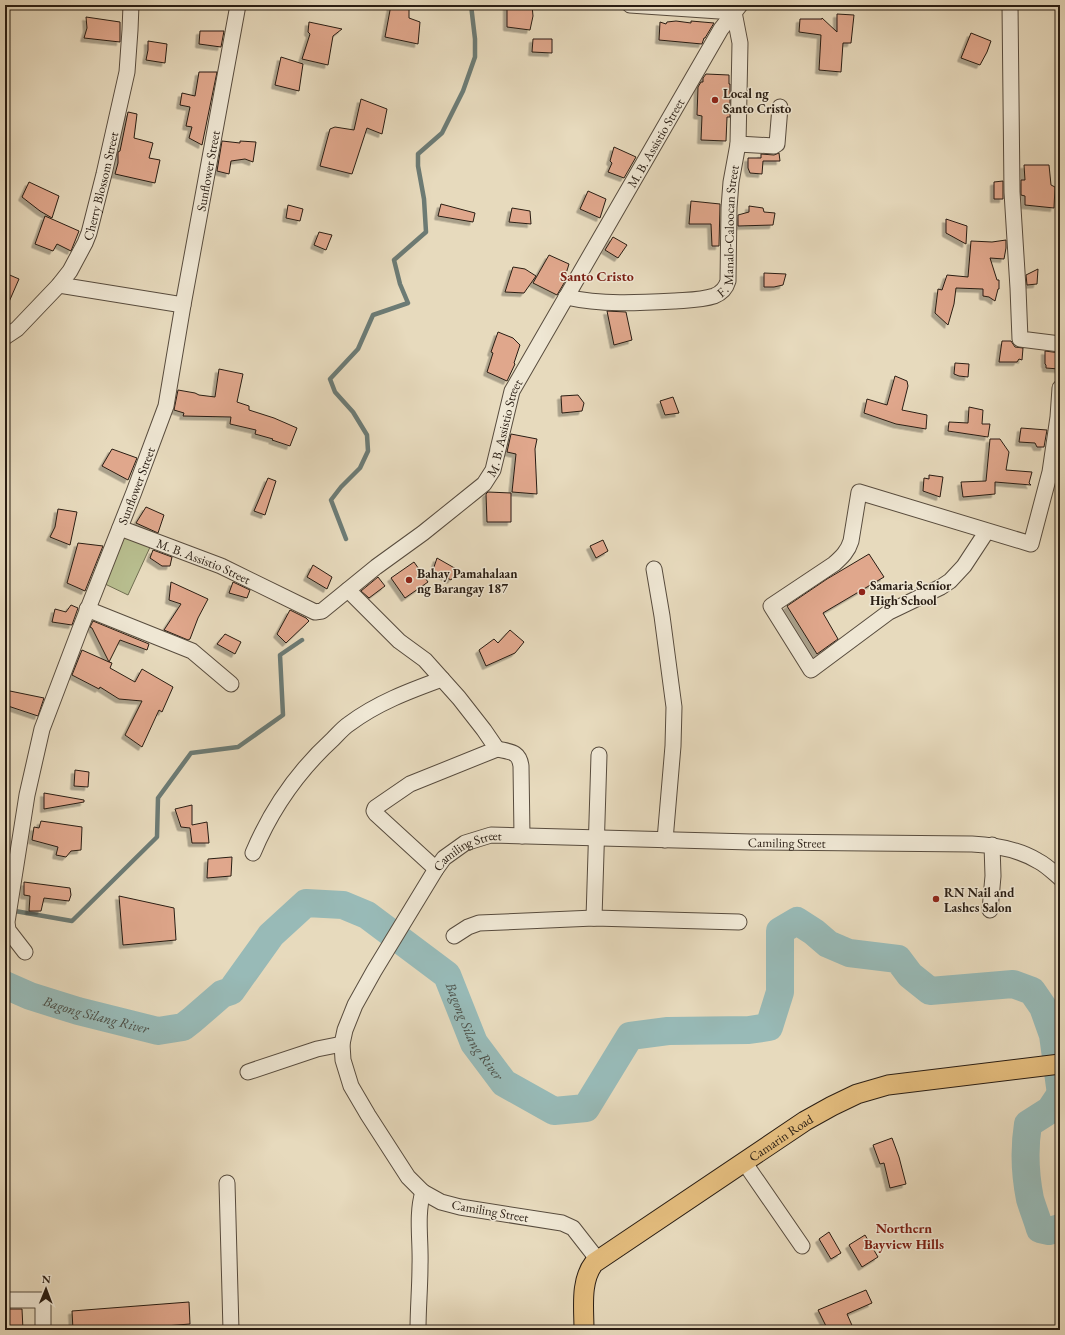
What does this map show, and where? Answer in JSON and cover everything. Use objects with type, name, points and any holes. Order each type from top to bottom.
[{"type":"main road","name":"Camarin Road","points":[[584,1330],[584,1287],[586,1277],[592,1266],[598,1260],[805,1121],[832,1106],[872,1089],[888,1085],[1052,1065]]},
{"type":"street","name":"Cherry Blossom Street","points":[[5,337],[17,328],[59,285],[70,271],[85,243],[91,226],[127,72],[131,5]]},
{"type":"street","name":"Sunflower Street","points":[[25,952],[8,930],[7,922],[27,795],[42,729],[166,406],[238,5]]},
{"type":"street","points":[[630,5],[737,9]]},
{"type":"street","points":[[1010,5],[1012,192],[1020,339],[1060,344]]},
{"type":"street","name":"F. Manalo-Caloocan Street","points":[[566,297],[583,301],[644,303],[697,300],[715,296],[726,289],[728,281],[729,208],[731,182],[738,144],[740,44],[737,9]]},
{"type":"street","name":"M. B. Assistio Street","points":[[120,528],[221,566],[315,612],[322,611],[376,567],[423,533],[484,484],[493,470],[512,390],[722,29],[737,9]]},
{"type":"street","points":[[738,144],[774,146],[777,144],[780,107]]},
{"type":"street","points":[[59,285],[183,305]]},
{"type":"street","points":[[988,531],[964,566],[950,581],[889,612],[811,670],[770,606],[834,564],[849,549],[859,492],[988,531],[1031,544],[1055,473],[1060,388]]},
{"type":"street","points":[[654,569],[674,707],[673,746],[665,840]]},
{"type":"street","points":[[348,590],[399,640],[425,660],[459,698],[484,730],[496,749]]},
{"type":"street","points":[[87,609],[192,652],[231,684]]},
{"type":"street","points":[[253,853],[261,833],[284,796],[307,765],[325,745],[348,724],[385,702],[442,679]]},
{"type":"street","points":[[436,869],[376,814],[374,811],[375,808],[410,784],[496,749],[516,754],[520,758],[522,836]]},
{"type":"street","points":[[594,918],[599,755]]},
{"type":"street","name":"Camiling Street","points":[[598,1260],[573,1228],[562,1223],[460,1207],[441,1202],[424,1192],[408,1177],[351,1086],[342,1060],[344,1030],[355,1005],[374,971],[414,904],[444,858],[465,843],[490,835],[750,842],[992,845],[1015,850],[1038,860],[1060,878]]},
{"type":"street","points":[[990,910],[993,876],[992,845]]},
{"type":"street","points":[[454,936],[468,927],[479,923],[556,919],[594,918],[739,922]]},
{"type":"street","points":[[248,1072],[317,1049],[342,1044]]},
{"type":"street","points":[[744,1162],[802,1246]]},
{"type":"street","points":[[227,1183],[231,1330]]},
{"type":"street","points":[[418,1330],[420,1203],[424,1192]]},
{"type":"street","points":[[5,1300],[39,1299],[42,1301],[43,1330]]},
{"type":"green space","points":[[126,534],[151,545],[128,595],[103,583]]},
{"type":"building","points":[[391,5],[409,5],[409,18],[420,22],[418,44],[385,37]]},
{"type":"building","points":[[507,5],[532,5],[533,16],[530,30],[507,27]]},
{"type":"building","points":[[837,14],[854,15],[851,43],[843,43],[841,72],[819,70],[821,35],[799,32],[800,19],[822,18],[837,32]]},
{"type":"building","points":[[86,17],[120,22],[120,42],[84,38],[87,28]]},
{"type":"building","points":[[676,21],[691,23],[691,21],[714,23],[704,38],[702,44],[659,40],[660,22],[666,24],[667,22]]},
{"type":"building","points":[[309,22],[342,29],[333,36],[328,65],[302,59],[310,34],[308,32]]},
{"type":"building","points":[[200,31],[224,31],[221,47],[199,44]]},
{"type":"building","points":[[971,33],[991,41],[980,65],[961,58]]},
{"type":"building","points":[[533,39],[552,39],[552,53],[532,52]]},
{"type":"building","points":[[148,41],[167,44],[165,63],[146,60]]},
{"type":"building","points":[[281,57],[303,64],[299,91],[275,85]]},
{"type":"building","points":[[199,72],[217,72],[202,145],[189,138],[192,127],[186,126],[190,107],[180,105],[182,93],[195,96]]},
{"type":"building","name":"Local ng Santo Cristo","points":[[706,74],[729,75],[730,117],[727,117],[726,141],[701,140],[702,116],[697,115],[698,87],[701,82],[703,82],[703,78]]},
{"type":"building","points":[[361,99],[387,109],[382,134],[367,128],[352,174],[320,166],[330,129],[335,127],[354,130]]},
{"type":"building","points":[[128,112],[137,114],[134,138],[153,143],[149,158],[160,160],[155,183],[115,174],[118,163],[118,152],[120,151]]},
{"type":"building","points":[[222,141],[240,143],[240,141],[256,142],[253,162],[245,159],[231,161],[229,174],[217,171]]},
{"type":"building","points":[[614,147],[636,157],[624,178],[608,172],[612,163],[610,161]]},
{"type":"building","points":[[779,153],[780,161],[763,161],[762,174],[750,173],[748,168],[748,158],[761,158],[761,154],[774,155]]},
{"type":"building","points":[[1024,165],[1049,165],[1051,185],[1055,187],[1054,208],[1025,205],[1025,196],[1021,195],[1021,180],[1025,180]]},
{"type":"building","points":[[1003,181],[1003,199],[994,199],[994,182]]},
{"type":"building","points":[[29,182],[59,196],[52,218],[22,197]]},
{"type":"building","points":[[588,191],[606,199],[600,218],[580,209]]},
{"type":"building","points":[[691,201],[720,204],[719,246],[712,246],[711,224],[689,224]]},
{"type":"building","points":[[441,204],[475,213],[473,222],[438,216]]},
{"type":"building","points":[[288,205],[303,209],[300,221],[286,218]]},
{"type":"building","points":[[749,206],[763,208],[764,212],[775,213],[773,225],[738,226],[738,215],[749,212]]},
{"type":"building","points":[[512,208],[530,211],[531,224],[509,222]]},
{"type":"building","points":[[45,216],[79,231],[71,251],[57,244],[53,251],[35,244]]},
{"type":"building","points":[[946,219],[967,226],[966,244],[946,233]]},
{"type":"building","points":[[319,232],[332,235],[326,250],[314,245]]},
{"type":"building","points":[[613,237],[627,245],[618,258],[605,250]]},
{"type":"building","points":[[1006,240],[1004,259],[990,258],[997,280],[999,280],[999,289],[995,301],[989,297],[983,296],[983,289],[956,288],[954,304],[948,325],[935,313],[938,289],[942,290],[947,275],[968,277],[971,241],[992,242]]},
{"type":"building","points":[[549,255],[569,264],[565,277],[567,278],[557,295],[533,283]]},
{"type":"building","points":[[513,267],[525,269],[536,276],[524,293],[505,292]]},
{"type":"building","points":[[1038,269],[1037,284],[1027,285],[1026,275]]},
{"type":"building","points":[[5,273],[19,279],[5,311]]},
{"type":"building","points":[[764,273],[786,274],[783,285],[764,287]]},
{"type":"building","points":[[607,311],[626,312],[632,340],[614,345]]},
{"type":"building","points":[[498,332],[513,338],[520,345],[514,363],[515,364],[507,381],[487,372],[493,353],[491,352]]},
{"type":"building","points":[[1002,341],[1011,341],[1015,347],[1023,348],[1022,360],[1019,359],[1017,362],[999,362]]},
{"type":"building","points":[[1045,351],[1060,353],[1059,369],[1046,368]]},
{"type":"building","points":[[955,363],[969,364],[968,377],[954,374]]},
{"type":"building","points":[[219,369],[243,374],[237,402],[249,406],[249,410],[274,418],[297,428],[290,446],[255,434],[256,430],[230,424],[231,417],[183,416],[184,413],[174,410],[178,390],[215,397]]},
{"type":"building","points":[[895,376],[907,381],[908,386],[902,410],[927,415],[926,429],[896,424],[864,413],[867,399],[887,405]]},
{"type":"building","points":[[578,395],[584,403],[582,411],[562,413],[561,396]]},
{"type":"building","points":[[673,397],[679,413],[665,415],[660,401]]},
{"type":"building","points":[[969,407],[983,410],[982,424],[990,424],[988,437],[948,431],[949,422],[968,423]]},
{"type":"building","points":[[1021,428],[1047,430],[1044,447],[1037,447],[1035,443],[1019,442]]},
{"type":"building","points":[[511,434],[537,439],[535,449],[537,494],[512,492],[516,454],[507,452]]},
{"type":"building","points":[[990,439],[1000,439],[1009,452],[1006,470],[1032,472],[1029,483],[1031,485],[995,482],[995,494],[963,497],[961,482],[986,481]]},
{"type":"building","points":[[112,449],[137,458],[128,480],[102,466]]},
{"type":"building","points":[[929,475],[943,477],[940,497],[923,491],[924,478],[929,479]]},
{"type":"building","points":[[268,478],[276,481],[265,515],[254,511]]},
{"type":"building","points":[[488,492],[511,493],[511,522],[487,522],[486,494]]},
{"type":"building","points":[[146,507],[164,515],[158,533],[136,523]]},
{"type":"building","points":[[58,509],[77,512],[70,545],[50,537],[55,527]]},
{"type":"building","points":[[603,540],[608,551],[596,558],[590,546]]},
{"type":"building","points":[[78,543],[103,546],[85,591],[67,583]]},
{"type":"building","points":[[153,550],[172,557],[170,566],[162,566],[150,558]]},
{"type":"building","points":[[869,554],[884,577],[823,613],[838,639],[817,654],[787,606],[827,579]]},
{"type":"building","points":[[437,558],[458,570],[451,580],[433,570]]},
{"type":"building","name":"Bahay Pamahalaan ng Barangay 187","points":[[414,562],[428,582],[405,598],[391,578]]},
{"type":"building","points":[[313,565],[332,577],[327,589],[307,577]]},
{"type":"building","points":[[378,577],[385,586],[369,598],[361,591]]},
{"type":"building","points":[[171,582],[208,599],[198,618],[190,639],[188,640],[164,630],[181,604],[169,600]]},
{"type":"building","points":[[233,582],[250,590],[247,598],[229,593]]},
{"type":"building","points":[[71,605],[78,608],[72,625],[52,622],[55,609],[66,612]]},
{"type":"building","points":[[290,610],[309,621],[286,643],[277,634]]},
{"type":"building","points":[[93,621],[149,644],[147,650],[120,640],[109,662],[92,628],[90,627]]},
{"type":"building","points":[[510,630],[524,642],[515,653],[486,666],[479,650],[494,639],[498,643]]},
{"type":"building","points":[[225,634],[241,642],[235,654],[217,644]]},
{"type":"building","points":[[82,650],[112,663],[110,668],[135,682],[142,669],[173,687],[162,712],[159,710],[142,747],[125,735],[142,701],[119,699],[100,687],[99,689],[72,675]]},
{"type":"building","points":[[5,690],[44,698],[38,716],[5,705]]},
{"type":"building","points":[[75,770],[89,772],[88,787],[74,786]]},
{"type":"building","points":[[44,793],[84,800],[84,802],[44,809]]},
{"type":"building","points":[[192,805],[192,825],[207,822],[209,843],[192,843],[190,828],[181,827],[175,809]]},
{"type":"building","points":[[41,821],[82,827],[81,850],[71,851],[66,857],[56,855],[58,847],[32,840],[34,827],[39,828]]},
{"type":"building","points":[[232,857],[231,876],[207,878],[208,859]]},
{"type":"building","points":[[24,882],[70,888],[71,895],[69,901],[44,898],[41,911],[29,911],[30,896],[24,895]]},
{"type":"building","points":[[119,896],[174,908],[176,940],[123,945]]},
{"type":"building","points":[[892,1138],[906,1184],[890,1188],[884,1163],[880,1164],[873,1145]]},
{"type":"building","points":[[829,1232],[841,1253],[831,1259],[819,1239]]},
{"type":"building","points":[[865,1235],[878,1257],[862,1267],[849,1245]]},
{"type":"building","points":[[866,1290],[872,1303],[847,1314],[854,1330],[828,1330],[818,1310]]},
{"type":"building","points":[[189,1302],[190,1324],[115,1330],[73,1330],[72,1311]]},
{"type":"building","points":[[5,1309],[22,1309],[23,1330],[5,1330]]},
{"type":"waterway","points":[[346,539],[331,500],[341,487],[360,468],[368,451],[367,435],[353,412],[335,392],[330,379],[358,349],[373,315],[408,303],[400,284],[394,260],[426,232],[424,199],[418,166],[418,154],[442,133],[463,91],[475,57],[475,39],[471,5]]},
{"type":"waterway","points":[[15,911],[72,921],[157,837],[158,798],[191,753],[238,747],[283,715],[280,655],[302,640]]},
{"type":"waterway","name":"Bagong Silang River","points":[[5,985],[30,996],[78,1011],[158,1031],[183,1027],[222,994],[231,991],[271,935],[306,903],[343,905],[367,915],[447,975],[474,1043],[504,1083],[554,1111],[586,1108],[630,1036],[668,1031],[749,1030],[769,1027],[780,992],[780,931],[797,921],[814,932],[828,944],[849,953],[898,959],[910,975],[930,991],[1013,984],[1032,991],[1043,1007],[1053,1035],[1060,1087]]},
{"type":"waterway","name":"Bagong Silang River","points":[[1060,1095],[1050,1110],[1028,1124],[1026,1152],[1026,1171],[1030,1199],[1040,1229],[1049,1231],[1060,1228]]},
{"type":"place","name":"Local ng Santo Cristo","points":[[715,100]]},
{"type":"place","name":"Bahay Pamahalaan ng Barangay 187","points":[[409,580]]},
{"type":"place","name":"Samaria Senior High School","points":[[862,592]]},
{"type":"place","name":"RN Nail and Lashes Salon","points":[[936,899]]},
{"type":"district","name":"Santo Cristo","points":[[597,276]]},
{"type":"district","name":"Northern Bayview Hills","points":[[904,1236]]}]
